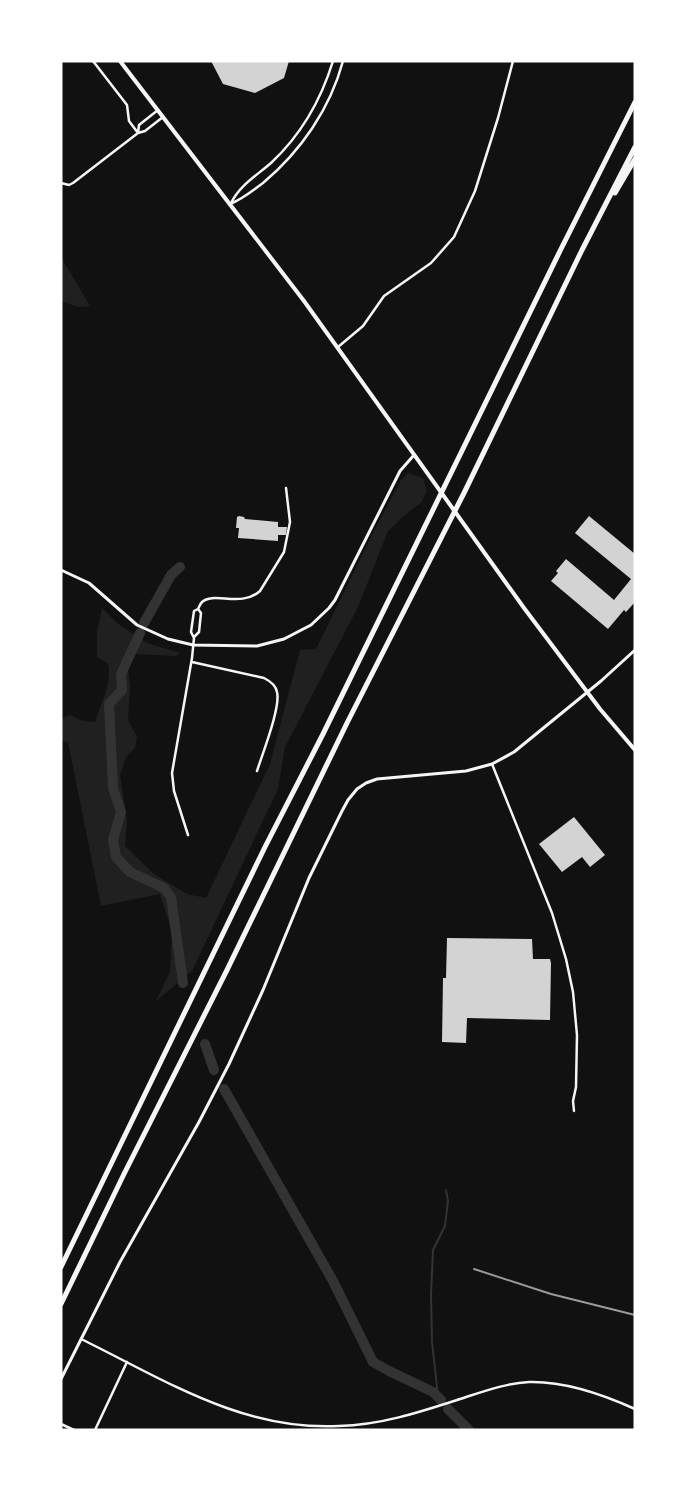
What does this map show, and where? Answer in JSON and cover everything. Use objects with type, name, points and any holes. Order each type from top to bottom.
[{"type":"highway","points":[[61,1267],[265,847],[323,734],[635,102]]},
{"type":"highway","points":[[61,1304],[347,723],[464,493],[582,250],[635,147]]},
{"type":"highway","points":[[582,250],[635,159]]},
{"type":"main road","points":[[120,61],[338,347],[489,560],[587,692],[635,750]]},
{"type":"street","points":[[93,61],[127,105],[129,122],[138,133]]},
{"type":"street","points":[[230,204],[237,190],[271,162],[300,130],[312,113],[323,91],[333,61]]},
{"type":"street","points":[[230,204],[243,199],[296,151],[326,106],[343,61]]},
{"type":"street","points":[[338,347],[363,326],[384,296],[431,263],[454,237],[475,191],[498,118],[513,61]]},
{"type":"street","points":[[138,133],[139,125],[158,110]]},
{"type":"street","points":[[61,183],[69,185],[73,183],[138,133],[145,131],[163,117]]},
{"type":"street","points":[[61,570],[89,583],[137,626],[168,639],[193,646],[257,646],[284,639],[311,625],[329,608],[338,594],[400,471],[414,455]]},
{"type":"street","points":[[188,835],[174,792],[172,773],[192,662],[194,611],[198,609],[202,602],[210,598],[240,600],[254,596],[260,591],[284,552],[290,522],[286,488]]},
{"type":"street","points":[[194,638],[199,632],[201,613],[198,609]]},
{"type":"street","points":[[61,1379],[120,1262],[200,1122],[263,990],[309,878],[348,800],[362,786],[377,779],[466,771],[492,764],[514,752],[635,650]]},
{"type":"street","points":[[192,662],[264,678],[276,690],[278,694],[274,720],[257,771]]},
{"type":"street","points":[[492,764],[552,913],[566,959],[573,992],[577,1035],[574,1111]]},
{"type":"street","points":[[81,1339],[220,1407],[253,1417],[296,1425],[338,1426],[382,1422],[500,1386],[530,1382],[569,1386],[635,1409]]},
{"type":"street","points":[[95,1430],[127,1362]]},
{"type":"street","points":[[61,1424],[74,1430]]},
{"type":"shaded area","points":[[61,257],[90,306],[78,307],[61,301]]},
{"type":"shaded area","points":[[408,473],[423,478],[427,491],[422,502],[388,531],[358,607],[285,747],[278,789],[192,971],[156,1001],[170,972],[172,932],[160,894],[101,906],[68,742],[61,741],[61,719],[70,715],[80,720],[95,722],[105,693],[109,671],[108,664],[97,657],[97,632],[102,608],[117,623],[147,643],[180,653],[176,656],[135,654],[128,668],[130,687],[128,720],[137,737],[135,748],[126,757],[120,775],[127,820],[125,846],[154,874],[187,894],[206,898],[270,764],[300,650],[316,649],[377,525],[401,480]]},
{"type":"building","points":[[211,61],[289,61],[284,78],[255,93],[223,84]]},
{"type":"building","points":[[589,516],[635,554],[635,602],[626,612],[624,610],[608,629],[551,581],[558,573],[556,571],[566,559],[614,600],[631,579],[575,533]]},
{"type":"building","points":[[237,517],[245,519],[278,522],[278,527],[287,527],[286,535],[278,535],[278,541],[238,538],[239,528],[236,528]]},
{"type":"building","points":[[574,817],[605,855],[590,867],[582,857],[562,872],[539,844]]},
{"type":"building","points":[[447,938],[532,939],[533,959],[550,959],[551,963],[550,1020],[467,1018],[466,1043],[442,1042],[443,978],[446,978]]},
{"type":"waterway","points":[[144,623],[171,575],[180,567]]},
{"type":"waterway","points":[[140,633],[121,674],[122,690],[109,704],[113,788],[121,812],[113,840],[116,857],[130,872],[164,888],[171,897],[183,983]]},
{"type":"waterway","points":[[205,1044],[214,1070]]},
{"type":"waterway","points":[[224,1089],[333,1281],[373,1362],[433,1392],[441,1400]]},
{"type":"waterway","points":[[438,1396],[432,1342],[431,1295],[433,1250],[445,1226],[448,1201],[446,1190]]},
{"type":"waterway","points":[[448,1409],[469,1430]]},
{"type":"railway","points":[[474,1269],[551,1294],[635,1315]]}]
